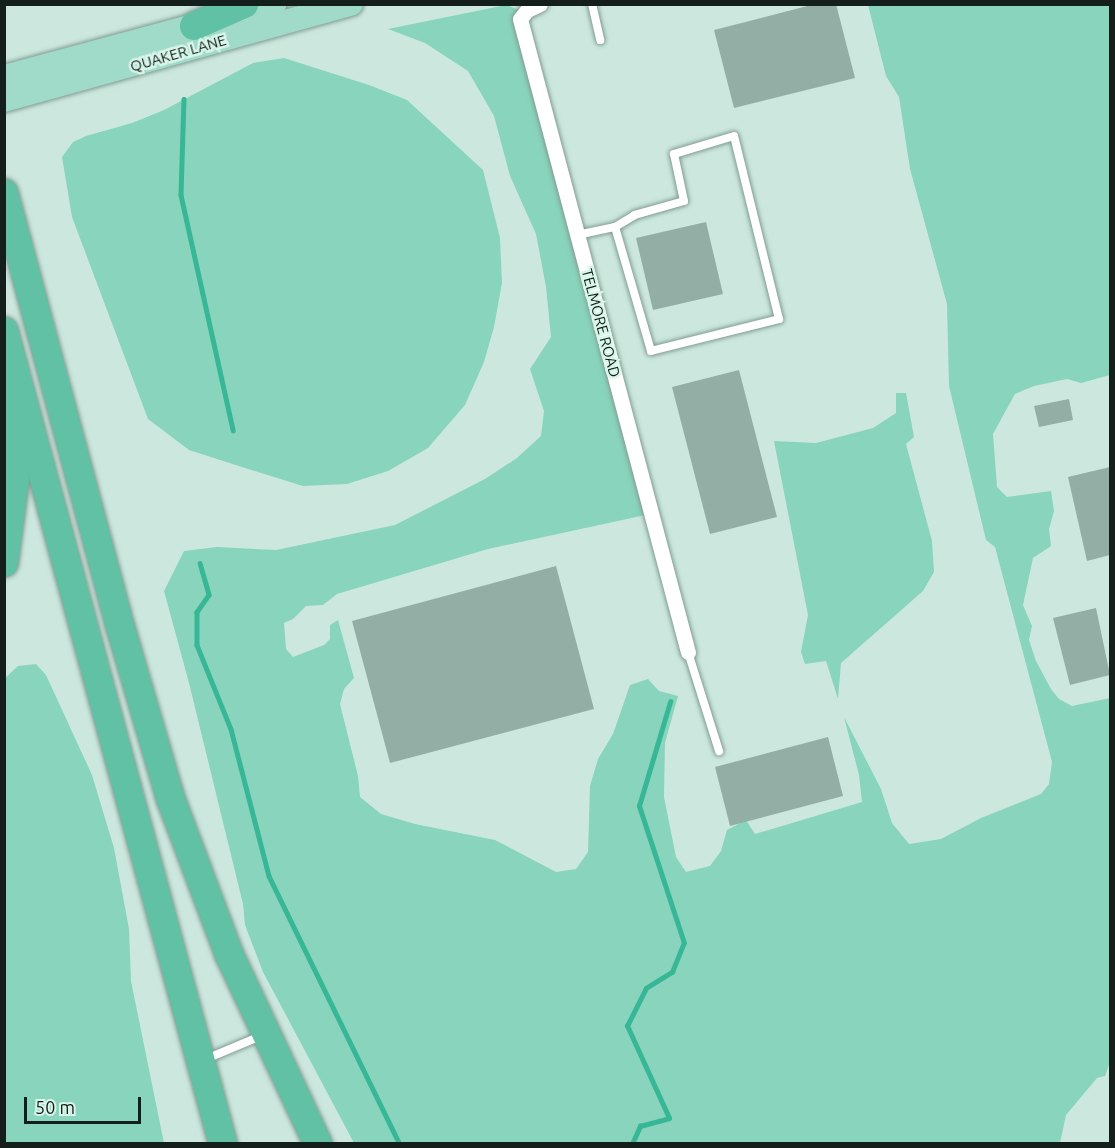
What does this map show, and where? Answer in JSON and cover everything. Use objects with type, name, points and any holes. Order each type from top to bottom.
[{"type":"highway","points":[[194,26],[244,4]]},
{"type":"highway","points":[[4,193],[144,713],[198,874],[265,1034],[318,1143]]},
{"type":"highway","points":[[4,331],[223,1143]]},
{"type":"highway","points":[[4,384],[13,432],[15,472],[4,563]]},
{"type":"main road","name":"QUAKER LANE","points":[[4,77],[274,4]]},
{"type":"main road","name":"QUAKER LANE","points":[[4,100],[351,4]]},
{"type":"street","name":"TELMORE ROAD","points":[[540,4],[527,10],[520,19],[688,652]]},
{"type":"lane","points":[[592,4],[600,40]]},
{"type":"lane","points":[[577,235],[615,227],[635,215],[684,201],[674,154],[734,136],[778,319],[651,351],[615,227]]},
{"type":"lane","points":[[688,652],[719,751]]},
{"type":"lane","points":[[200,1061],[265,1034]]},
{"type":"green space","points":[[506,5],[519,10],[650,514],[488,549],[337,594],[323,605],[306,606],[293,619],[284,623],[286,649],[293,657],[324,645],[330,639],[330,625],[338,620],[354,678],[344,689],[340,704],[358,776],[360,797],[381,814],[415,824],[495,840],[556,872],[576,869],[588,852],[590,786],[598,759],[613,734],[630,685],[648,679],[659,691],[678,696],[665,743],[664,797],[676,857],[686,872],[710,866],[721,851],[727,830],[746,820],[755,834],[862,802],[859,775],[844,717],[881,789],[892,823],[909,844],[941,839],[981,818],[1041,794],[1049,784],[1052,762],[995,547],[986,540],[949,386],[947,304],[910,169],[899,97],[886,76],[868,5],[1110,5],[1110,375],[1081,383],[1067,379],[1034,386],[1015,394],[993,434],[997,487],[1007,497],[1051,491],[1054,511],[1049,529],[1051,546],[1033,558],[1023,605],[1032,626],[1029,640],[1036,661],[1059,699],[1072,706],[1110,698],[1110,1062],[1105,1076],[1097,1078],[1066,1115],[1060,1143],[354,1143],[263,972],[245,925],[243,904],[164,591],[184,551],[217,547],[276,550],[395,525],[485,479],[517,458],[541,436],[544,411],[530,369],[551,337],[546,287],[536,234],[510,176],[494,116],[468,71],[425,43],[388,29]]},
{"type":"green space","points":[[284,58],[369,85],[407,100],[483,170],[500,238],[502,283],[494,327],[484,362],[465,405],[428,448],[388,471],[347,484],[303,486],[189,450],[148,419],[72,217],[62,157],[73,142],[86,136],[132,123],[164,110],[253,63]]},
{"type":"green space","points":[[896,393],[906,393],[914,437],[906,444],[932,541],[934,572],[923,591],[841,663],[838,699],[826,661],[805,664],[801,652],[808,615],[774,441],[816,443],[873,428],[896,413]]},
{"type":"green space","points":[[36,664],[46,675],[92,775],[114,848],[129,929],[131,981],[164,1143],[5,1143],[5,678],[18,666]]},
{"type":"building","points":[[815,4],[836,4],[855,78],[734,108],[714,30]]},
{"type":"building","points":[[706,222],[723,294],[653,310],[636,238]]},
{"type":"building","points":[[739,370],[777,517],[710,534],[672,387]]},
{"type":"building","points":[[1069,399],[1073,420],[1039,427],[1034,406]]},
{"type":"building","points":[[1110,467],[1110,555],[1087,561],[1068,477]]},
{"type":"building","points":[[556,566],[594,709],[390,763],[352,621]]},
{"type":"building","points":[[1096,608],[1110,675],[1070,685],[1053,618]]},
{"type":"building","points":[[828,737],[843,796],[730,826],[715,767]]},
{"type":"waterway","points":[[184,99],[181,195],[233,430]]},
{"type":"waterway","points":[[200,563],[209,595],[197,612],[197,645],[231,729],[269,876],[400,1144]]},
{"type":"waterway","points":[[632,1144],[640,1126],[669,1118],[627,1026],[646,988],[672,972],[684,943],[639,806],[670,702]]}]
